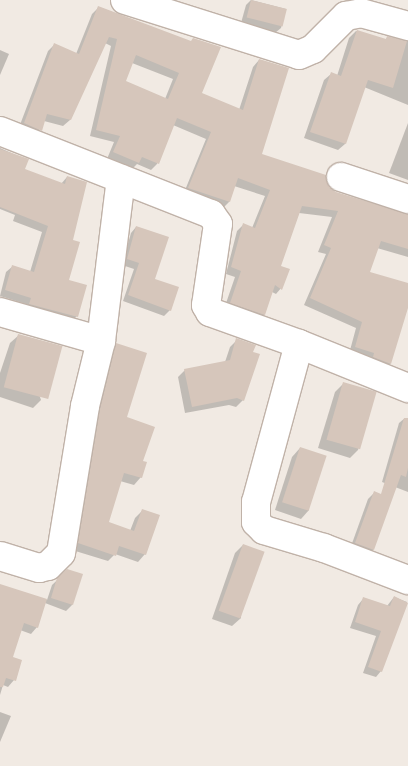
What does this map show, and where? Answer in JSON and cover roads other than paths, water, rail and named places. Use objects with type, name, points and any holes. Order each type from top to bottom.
[{"type":"street","points":[[125,0],[299,55],[313,49],[346,16],[361,13],[408,26]]},
{"type":"street","points":[[0,131],[121,179],[194,205],[210,214],[218,224],[206,305],[210,312],[300,344],[408,388]]},
{"type":"street","points":[[341,177],[408,199]]},
{"type":"street","points":[[0,556],[39,568],[48,566],[61,554],[85,406],[101,341],[121,179]]},
{"type":"street","points":[[0,312],[101,341]]},
{"type":"street","points":[[300,344],[256,502],[256,522],[264,530],[324,548],[408,580]]}]
